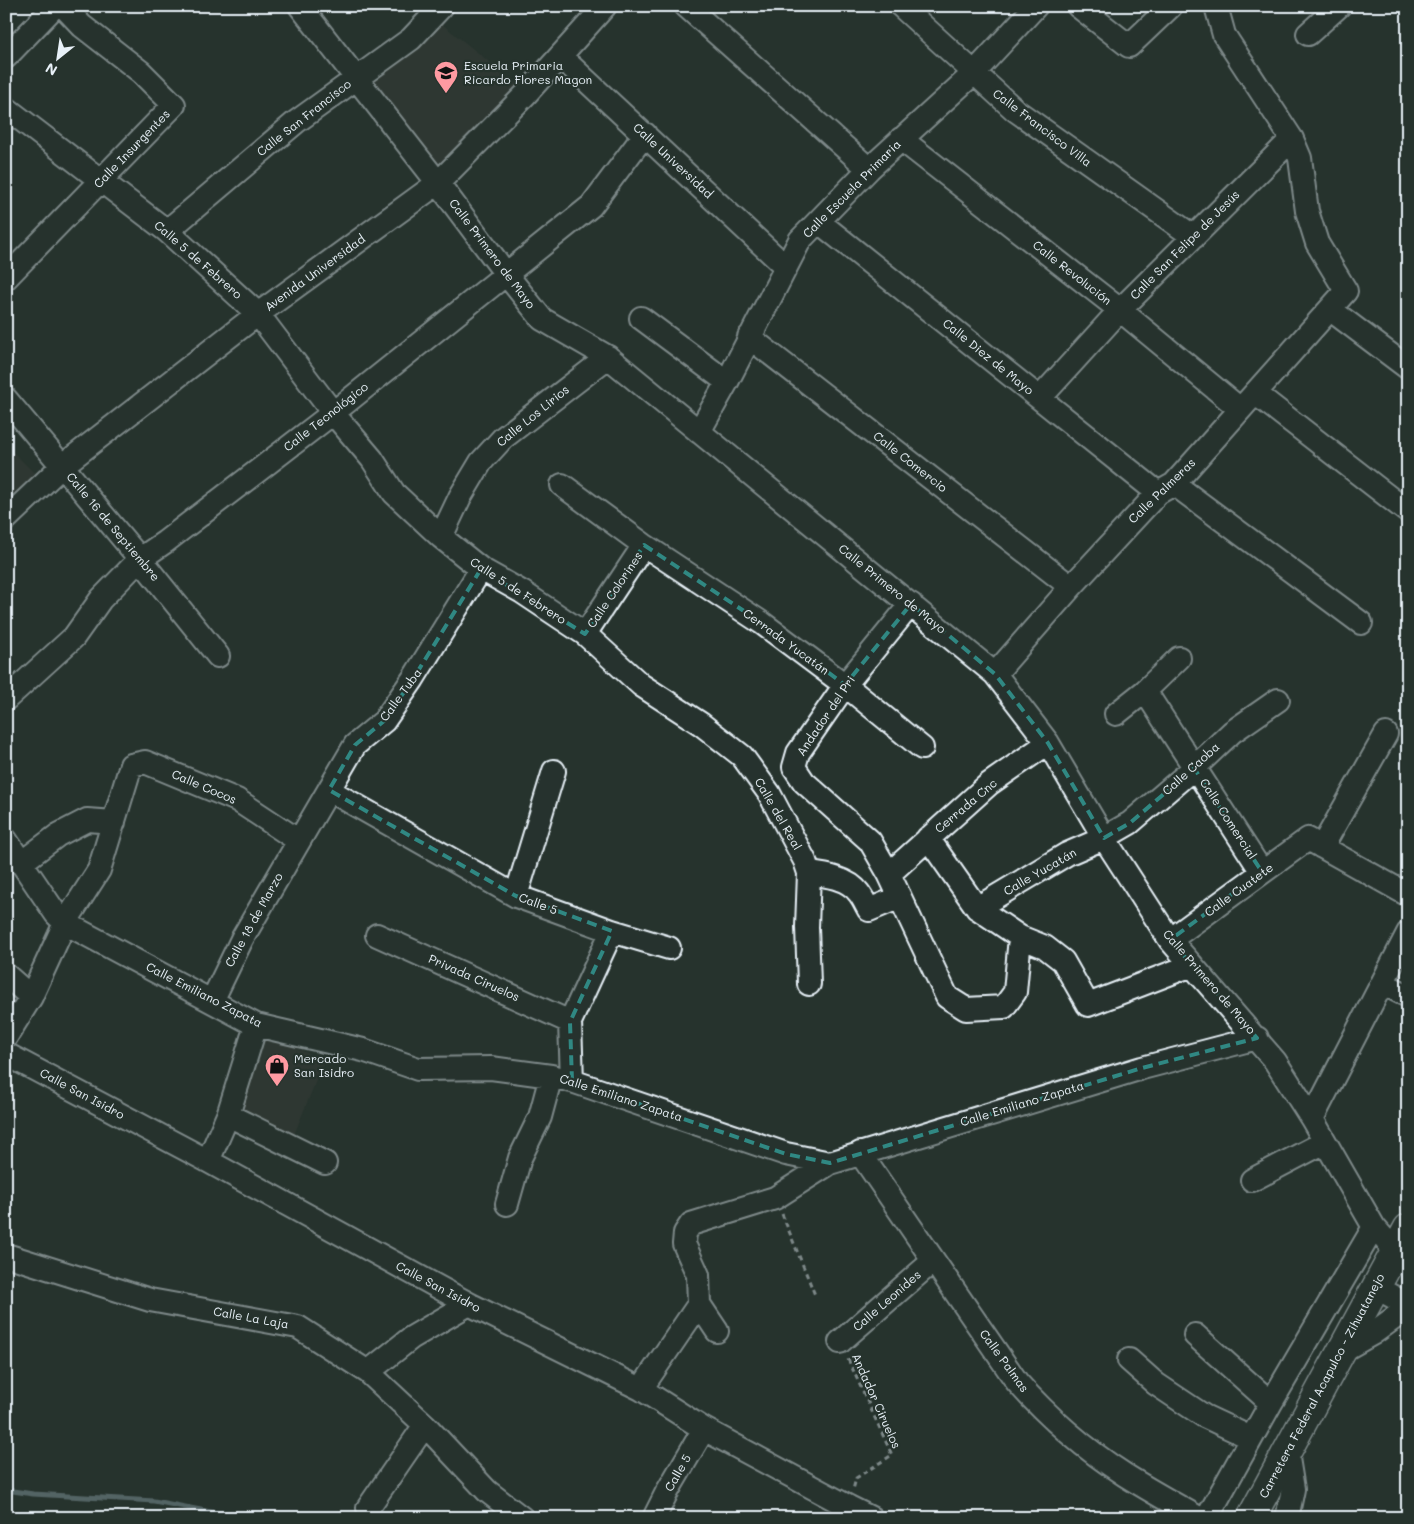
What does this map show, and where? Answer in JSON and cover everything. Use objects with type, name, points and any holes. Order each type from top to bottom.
[{"type":"main road","name":"Carretera Federal Acapulco - Zihuatanejo","points":[[1251,1518],[1402,1240]]},
{"type":"street","points":[[6,57],[55,6]]},
{"type":"street","name":"Calle Insurgentes","points":[[6,278],[174,105],[142,72],[82,26],[63,6]]},
{"type":"street","name":"Calle Primero de Mayo","points":[[300,6],[542,319],[608,357],[995,674],[1048,743],[1104,838],[1170,940],[1275,1061],[1326,1142],[1374,1227],[1402,1240]]},
{"type":"street","name":"Calle San Francisco","points":[[167,231],[296,122],[411,39],[442,6]]},
{"type":"street","name":"Avenida Universidad","points":[[6,519],[62,466],[258,314],[438,183],[561,57],[605,6]]},
{"type":"street","points":[[686,6],[869,169]]},
{"type":"street","name":"Calle Francisco Villa","points":[[901,6],[973,74],[1015,110],[1194,237]]},
{"type":"street","name":"Calle Escuela Primaria","points":[[699,432],[800,240],[869,169],[973,74],[1036,6]]},
{"type":"street","points":[[1078,6],[1129,46],[1170,6]]},
{"type":"street","points":[[1216,6],[1224,35],[1292,139]]},
{"type":"street","points":[[1308,34],[1338,6]]},
{"type":"street","name":"Calle Universidad","points":[[561,57],[785,266]]},
{"type":"street","name":"Calle 5 de Febrero","points":[[6,108],[167,231],[258,314],[333,413],[372,459],[394,493],[440,538],[481,569],[522,592],[585,634]]},
{"type":"street","name":"Calle Tecnológico","points":[[6,699],[74,637],[101,598],[140,559],[333,413],[592,206],[645,134]]},
{"type":"street","name":"Calle Revolución","points":[[902,139],[1120,310],[1408,512]]},
{"type":"street","name":"Calle San Felipe de Jesús","points":[[1040,398],[1120,310],[1292,139]]},
{"type":"street","name":"Calle Palmeras","points":[[995,674],[1071,587],[1248,401],[1346,291],[1317,243],[1307,211],[1300,158],[1292,139]]},
{"type":"street","name":"Calle Diez de Mayo","points":[[819,222],[1040,398],[1361,623]]},
{"type":"street","points":[[1331,310],[1408,368]]},
{"type":"street","points":[[641,318],[726,382]]},
{"type":"street","name":"Calle Comercio","points":[[749,336],[1071,587]]},
{"type":"street","points":[[1380,347],[1408,347]]},
{"type":"street","name":"Calle Los Lirios","points":[[440,538],[460,497],[481,462],[503,438],[608,357]]},
{"type":"street","name":"Calle 16 de Septiembre","points":[[6,400],[140,559],[218,656]]},
{"type":"street","name":"Cerrada Yucatán","points":[[562,486],[644,546],[762,623],[845,685],[922,748]]},
{"type":"street","name":"Calle Colorines","points":[[585,634],[644,546]]},
{"type":"street","name":"Calle Tuba","points":[[299,841],[355,745],[384,721],[413,679],[481,569]]},
{"type":"street","name":"Andador del Pri","points":[[911,604],[845,685],[798,753],[794,767],[804,782],[870,841],[889,874],[947,997],[966,1009],[1004,1006],[1015,992],[1020,937]]},
{"type":"street","name":"Calle del Real","points":[[585,634],[640,685],[701,724],[742,756],[769,793],[805,861],[809,873],[806,927],[809,984]]},
{"type":"street","points":[[1116,714],[1145,691],[1179,658]]},
{"type":"street","name":"Calle Comercial","points":[[1145,691],[1262,872]]},
{"type":"street","name":"Calle Caoba","points":[[1104,838],[1130,823],[1194,768],[1232,732],[1278,700]]},
{"type":"street","name":"Calle Cuatete","points":[[1170,940],[1262,872],[1315,843],[1386,734]]},
{"type":"street","name":"Cerrada Cnc","points":[[889,874],[989,784],[1048,743]]},
{"type":"street","name":"Calle Cocos","points":[[114,822],[130,765],[145,762],[237,800],[299,841]]},
{"type":"street","points":[[516,896],[554,771]]},
{"type":"street","name":"Calle 5","points":[[329,790],[516,896],[612,931],[669,948]]},
{"type":"street","points":[[6,1037],[31,997],[64,923],[99,870],[114,822],[87,820],[58,835],[21,862]]},
{"type":"street","points":[[928,838],[977,908],[1020,937],[1045,947],[1063,961],[1088,1005],[1192,965]]},
{"type":"street","name":"Calle Yucatán","points":[[977,908],[1068,854],[1104,838]]},
{"type":"street","name":"Calle Emiliano Zapata","points":[[6,840],[64,923],[256,1025],[363,1050],[418,1069],[491,1068],[562,1078],[786,1154],[830,1163],[1142,1068],[1257,1038]]},
{"type":"street","name":"Calle 18 de Marzo","points":[[212,1001],[242,939],[299,841]]},
{"type":"street","points":[[1315,843],[1408,895]]},
{"type":"street","points":[[809,873],[828,875],[844,882],[858,892],[868,910],[900,897]]},
{"type":"street","points":[[508,1204],[520,1158],[562,1078],[570,1022],[612,931]]},
{"type":"street","points":[[1312,1119],[1408,933]]},
{"type":"street","name":"Privada Ciruelos","points":[[377,935],[570,1022]]},
{"type":"street","points":[[6,975],[31,997]]},
{"type":"street","points":[[208,1161],[228,1116],[256,1025]]},
{"type":"street","name":"Calle San Isidro","points":[[6,1054],[208,1161],[469,1304],[641,1389],[704,1429],[849,1508],[871,1518]]},
{"type":"street","points":[[228,1116],[325,1163]]},
{"type":"street","points":[[1252,1180],[1326,1142]]},
{"type":"street","name":"Calle Palmas","points":[[860,1153],[1017,1382],[1039,1406],[1083,1444],[1125,1475],[1199,1518]]},
{"type":"street","points":[[717,1331],[699,1304],[698,1275],[684,1244],[685,1233],[691,1224],[775,1198],[830,1163]]},
{"type":"street","points":[[1207,1518],[1271,1403],[1374,1227]]},
{"type":"street","name":"Calle La Laja","points":[[6,1255],[150,1300],[298,1327],[368,1372],[425,1425],[487,1491],[522,1518]]},
{"type":"street","name":"Calle Leonides","points":[[840,1342],[933,1260]]},
{"type":"street","points":[[1340,1352],[1372,1334],[1408,1307],[1375,1287]]},
{"type":"street","points":[[368,1372],[411,1338],[469,1304]]},
{"type":"street","points":[[641,1389],[699,1304]]},
{"type":"street","points":[[1195,1335],[1271,1403]]},
{"type":"street","points":[[1129,1360],[1156,1384],[1204,1416],[1251,1438]]},
{"type":"street","points":[[368,1508],[425,1425]]},
{"type":"street","name":"Calle 5","points":[[654,1518],[704,1429]]},
{"type":"street","points":[[1287,1452],[1293,1489],[1287,1518]]},
{"type":"path","points":[[775,1198],[815,1295]]},
{"type":"path","name":"Andador Ciruelos","points":[[840,1342],[892,1455],[856,1478],[849,1508]]},
{"type":"highlighted area","points":[[644,545],[762,623],[845,685],[911,604],[995,674],[1048,743],[1104,838],[1130,823],[1194,768],[1262,872],[1170,940],[1257,1038],[1142,1068],[830,1163],[786,1154],[572,1081],[570,1022],[612,931],[516,896],[329,790],[355,745],[384,721],[413,679],[481,569],[585,634]]},
{"type":"shaded area","name":"Escuela Primaria Ricardo Flores Magon","points":[[438,21],[522,88],[439,172],[368,83]]},
{"type":"shaded area","points":[[6,445],[35,474],[6,504]]},
{"type":"shaded area","name":"Mercado San Isidro","points":[[260,1031],[324,1061],[291,1142],[231,1114]]},
{"type":"waterway","points":[[6,1490],[33,1494],[154,1501],[242,1518]]},
{"type":"place","name":"Escuela Primaria Ricardo Flores Magon","points":[[446,94]]},
{"type":"place","name":"Mercado San Isidro","points":[[277,1087]]}]
